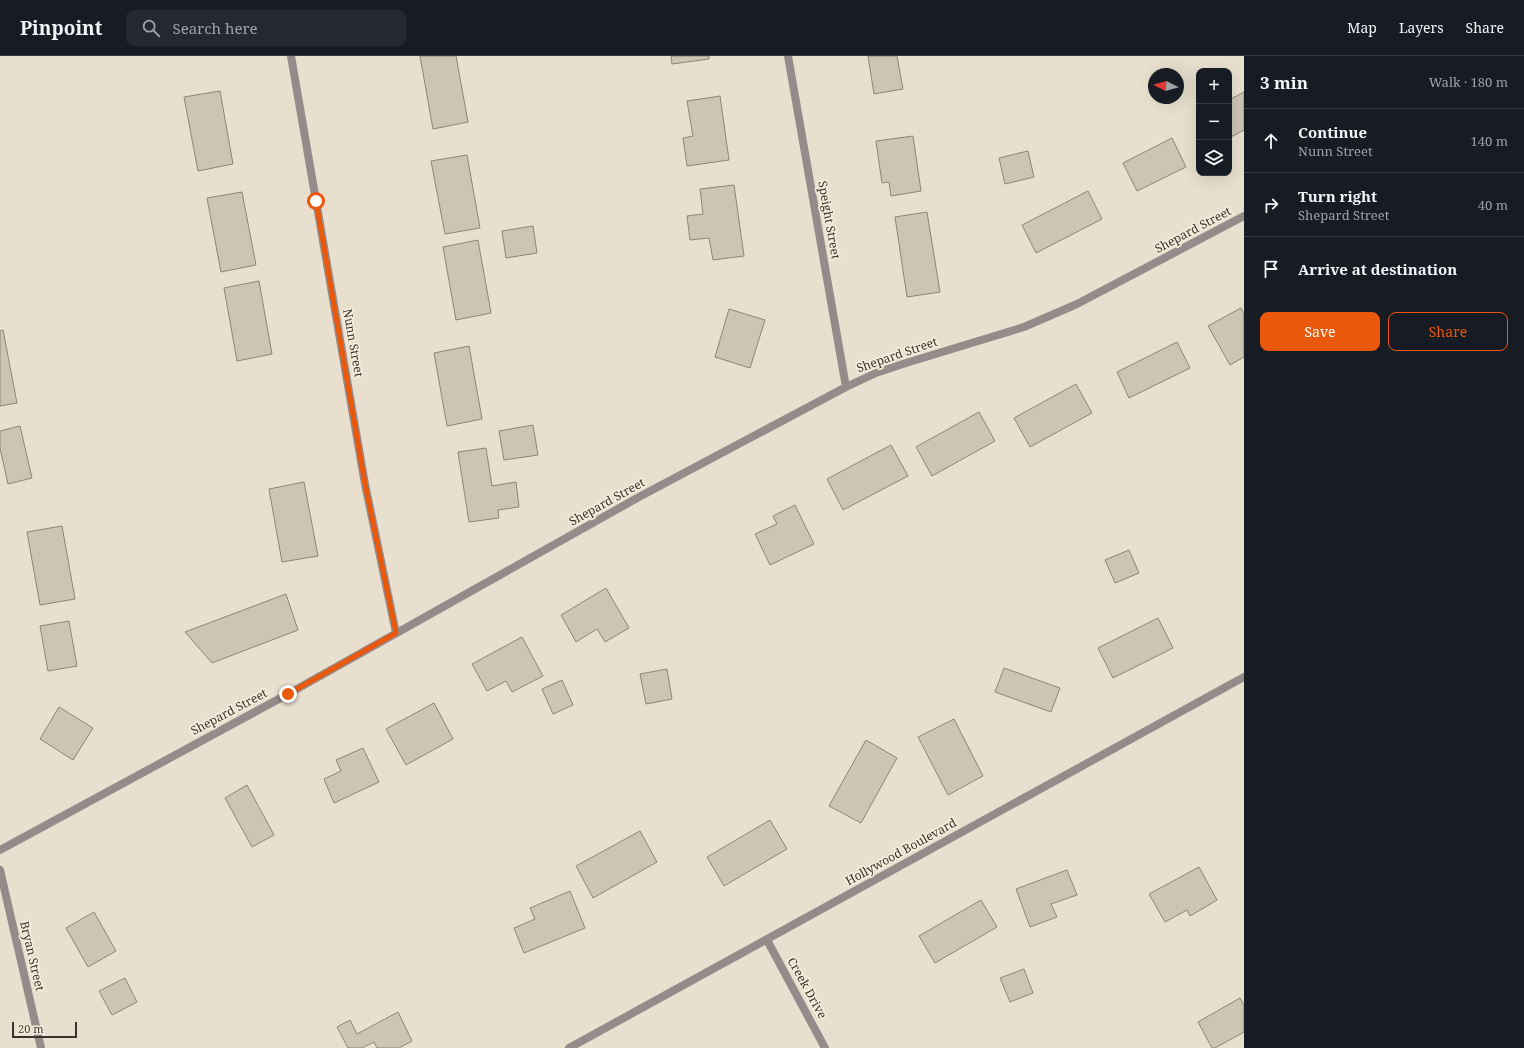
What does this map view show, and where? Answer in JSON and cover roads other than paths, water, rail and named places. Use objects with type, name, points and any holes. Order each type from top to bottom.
[{"type":"street","name":"Nunn Street","points":[[290,56],[365,484],[396,633]]},
{"type":"street","name":"Speight Street","points":[[788,56],[846,387]]},
{"type":"street","name":"Shepard Street","points":[[0,850],[288,694],[639,497],[846,387],[884,371],[1024,327],[1077,304],[1244,216]]},
{"type":"street","name":"Hollywood Boulevard","points":[[569,1048],[1244,677]]},
{"type":"street","name":"Bryan Street","points":[[0,870],[41,1048]]},
{"type":"street","name":"Creek Drive","points":[[767,940],[826,1048]]}]
